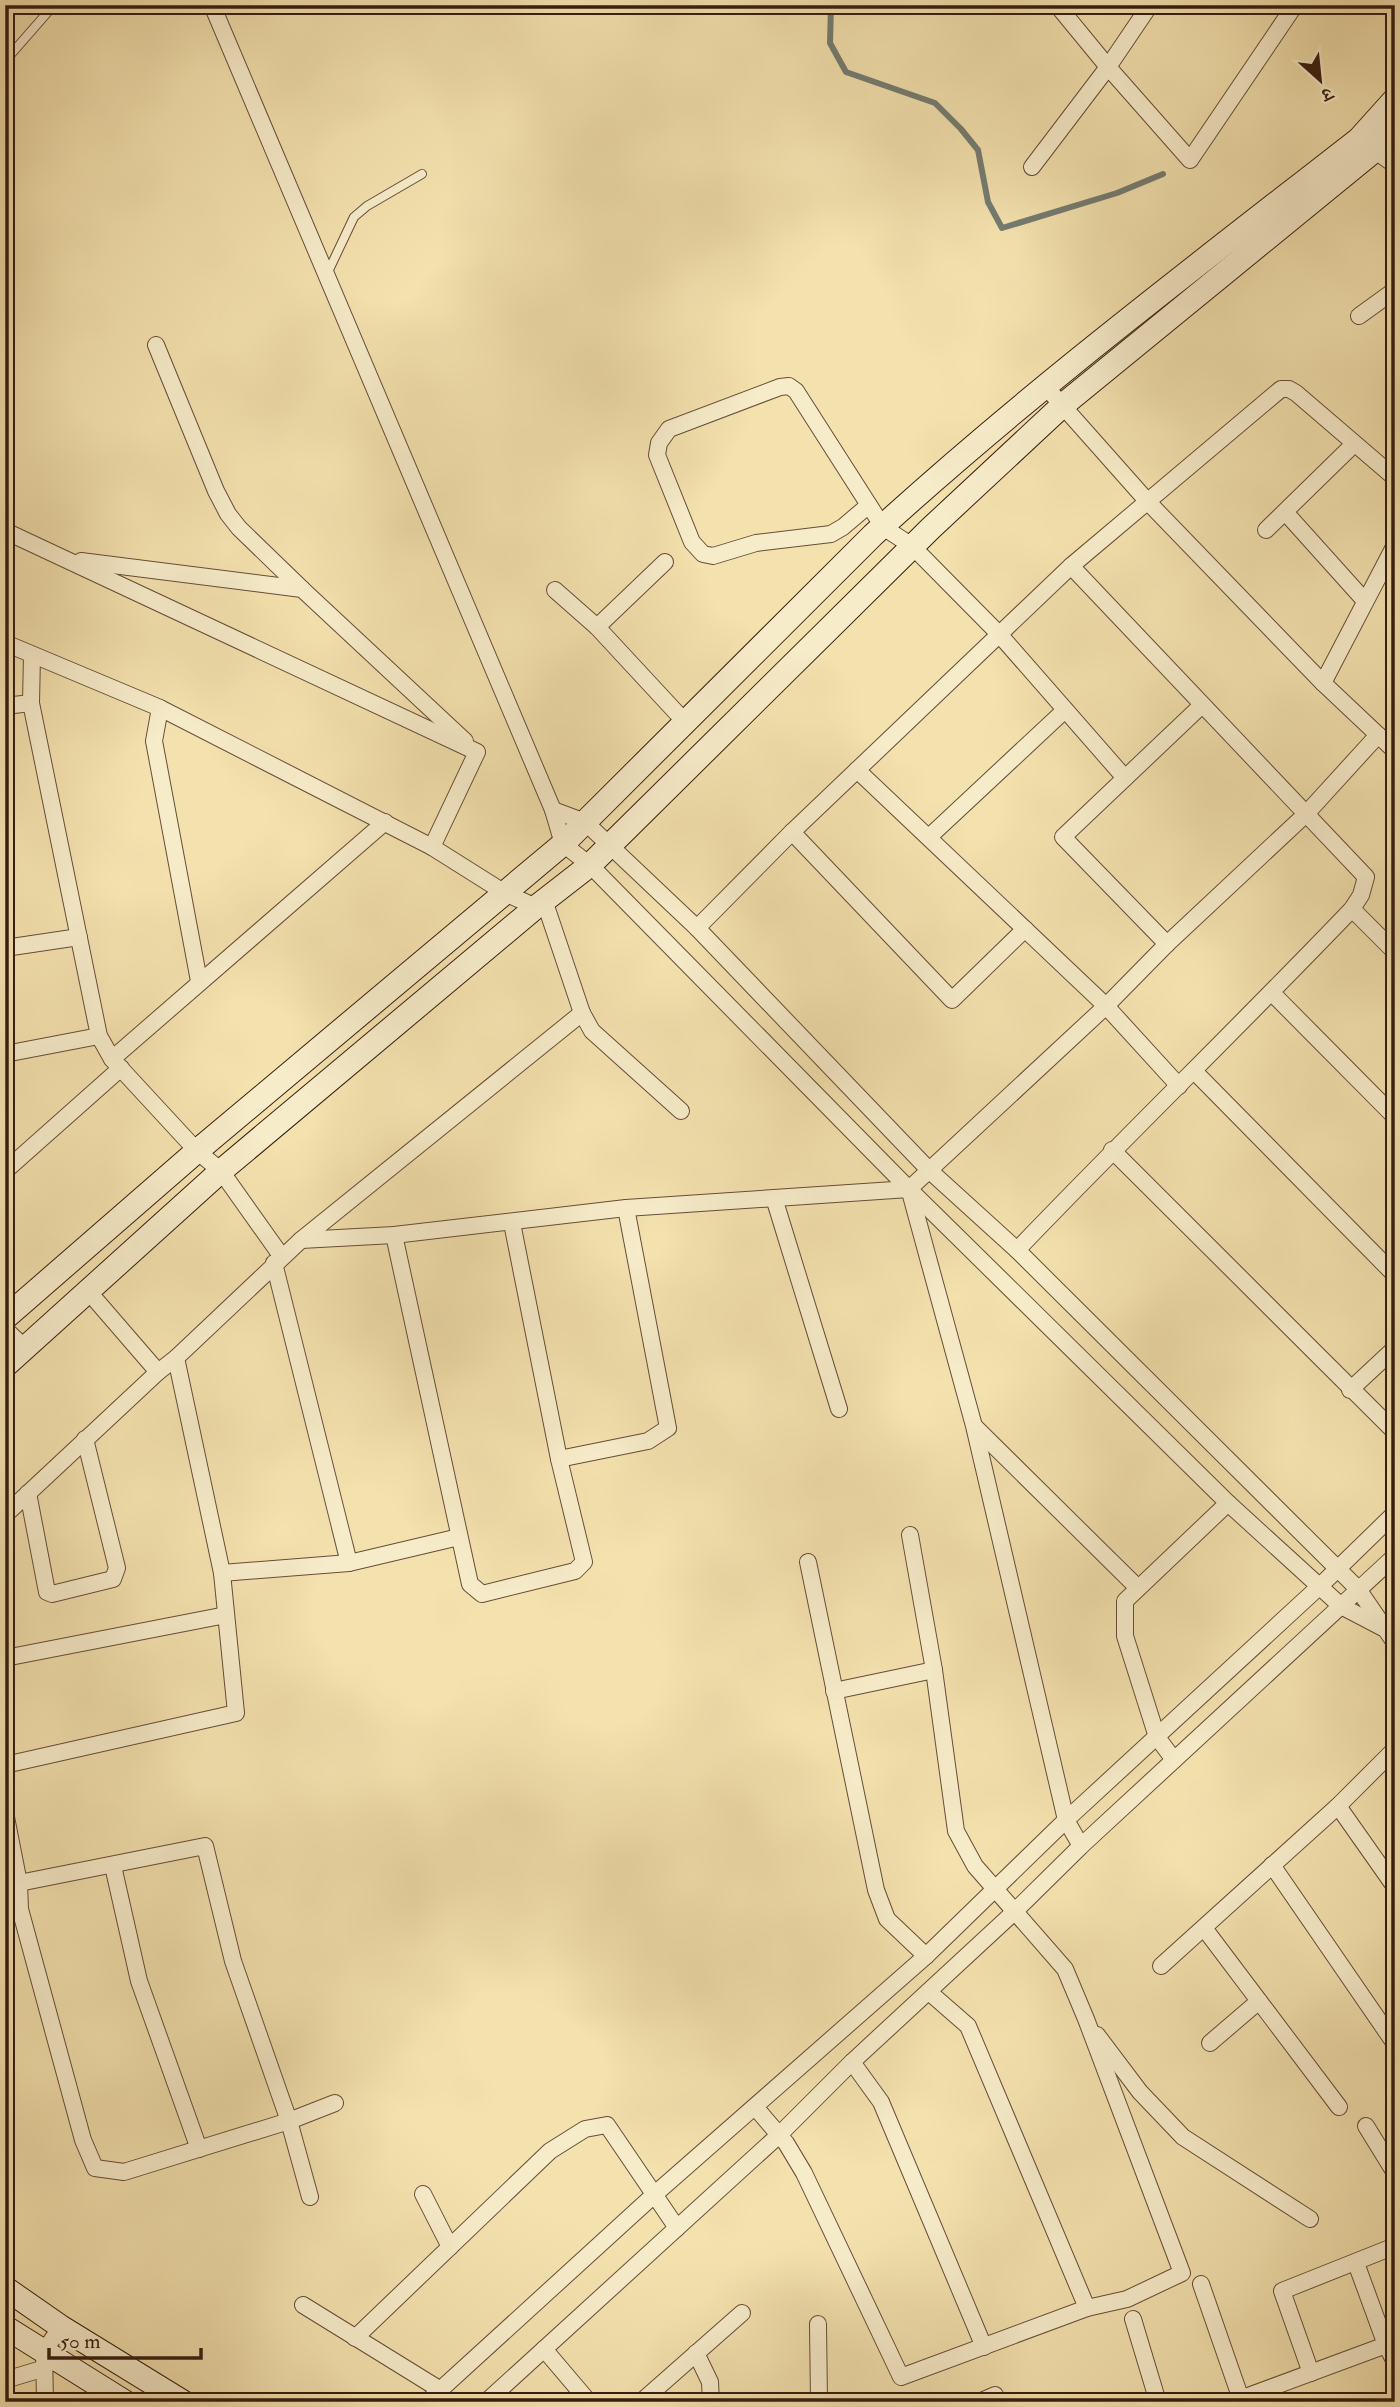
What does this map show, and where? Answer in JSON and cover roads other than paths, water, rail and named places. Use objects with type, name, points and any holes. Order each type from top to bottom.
[{"type":"street","points":[[212,5],[553,810],[563,844],[590,865],[909,1189],[1228,1503],[1341,1606],[1384,1628]]},
{"type":"street","points":[[1057,5],[1190,160],[1294,5]]},
{"type":"street","points":[[1032,167],[1108,67],[1150,5]]},
{"type":"street","points":[[5,1318],[197,1151],[563,844],[883,527],[1046,387],[1232,252],[1378,135],[1395,99]]},
{"type":"street","points":[[1378,135],[1395,165]]},
{"type":"street","points":[[5,1366],[221,1171],[590,865],[912,545],[1232,252]]},
{"type":"street","points":[[1359,316],[1395,290]]},
{"type":"street","points":[[156,345],[228,514],[239,528],[477,752]]},
{"type":"street","points":[[869,505],[831,534],[756,543],[713,556],[703,555],[692,542],[657,455],[659,443],[669,429],[780,387],[789,386],[796,391],[869,505],[883,527],[912,545],[999,634],[1125,778]]},
{"type":"street","points":[[1046,387],[1147,502],[1324,683],[1395,751]]},
{"type":"street","points":[[697,928],[857,769],[1071,566],[1281,389],[1296,393],[1395,478]]},
{"type":"street","points":[[1266,530],[1354,444]]},
{"type":"street","points":[[1285,512],[1365,601]]},
{"type":"street","points":[[5,531],[477,752]]},
{"type":"street","points":[[1324,683],[1395,545]]},
{"type":"street","points":[[64,558],[302,589]]},
{"type":"street","points":[[597,627],[665,562]]},
{"type":"street","points":[[1017,1250],[1112,1150],[1272,993],[1352,909],[1361,895],[1366,877],[1071,566]]},
{"type":"street","points":[[555,590],[597,627],[685,723]]},
{"type":"street","points":[[5,643],[160,708],[432,847],[505,893],[540,904]]},
{"type":"street","points":[[32,655],[32,703],[99,1036],[117,1063],[197,1151],[221,1171],[278,1260],[349,1563]]},
{"type":"street","points":[[5,706],[32,703]]},
{"type":"street","points":[[1167,944],[1063,837],[1202,705]]},
{"type":"street","points":[[160,708],[154,741],[199,981]]},
{"type":"street","points":[[929,837],[1065,710]]},
{"type":"street","points":[[300,1240],[394,1236],[626,1209],[909,1189],[1106,1006],[1167,944],[1306,814],[1378,735]]},
{"type":"street","points":[[432,847],[477,752]]},
{"type":"street","points":[[857,769],[1106,1006],[1178,1086]]},
{"type":"street","points":[[553,810],[585,822],[697,928],[930,1171],[1017,1250],[1338,1568],[1358,1589],[1395,1643]]},
{"type":"street","points":[[5,1171],[199,981],[385,822]]},
{"type":"street","points":[[792,832],[952,1000],[1025,929]]},
{"type":"street","points":[[540,904],[582,1013],[592,1031],[681,1111]]},
{"type":"street","points":[[1352,909],[1395,952]]},
{"type":"street","points":[[5,948],[79,937]]},
{"type":"street","points":[[1272,993],[1395,1117]]},
{"type":"street","points":[[5,1515],[300,1240],[582,1013]]},
{"type":"street","points":[[5,1054],[99,1036]]},
{"type":"street","points":[[1194,1071],[1395,1275]]},
{"type":"street","points":[[1112,1150],[1395,1432]]},
{"type":"street","points":[[909,1189],[974,1426],[1066,1820],[1081,1846]]},
{"type":"street","points":[[774,1198],[839,1409]]},
{"type":"street","points":[[559,1459],[648,1441],[668,1428],[626,1209]]},
{"type":"street","points":[[394,1236],[470,1584],[482,1594],[575,1571],[584,1563],[559,1459],[512,1223]]},
{"type":"street","points":[[88,1291],[158,1372]]},
{"type":"street","points":[[5,1329],[25,1348]]},
{"type":"street","points":[[1350,1390],[1395,1348]]},
{"type":"street","points":[[5,1765],[236,1713],[222,1573],[176,1358]]},
{"type":"street","points":[[974,1426],[1138,1588]]},
{"type":"street","points":[[28,1493],[47,1592],[52,1594],[113,1579],[117,1568],[85,1439]]},
{"type":"street","points":[[1174,1760],[1157,1737],[1125,1636],[1125,1601],[1228,1503]]},
{"type":"street","points":[[427,2402],[442,2395],[654,2194],[926,1956],[1066,1820],[1321,1585],[1395,1513]]},
{"type":"street","points":[[755,2106],[779,2135],[804,2173],[901,2377],[1087,2308],[1127,2299],[1182,2273],[1065,1969],[1013,1913],[975,1866],[956,1831],[934,1671],[910,1535]]},
{"type":"street","points":[[222,1573],[349,1563],[459,1537]]},
{"type":"street","points":[[486,2402],[779,2135],[852,2062],[1081,1846],[1395,1556]]},
{"type":"street","points":[[808,1562],[876,1890],[887,1919],[926,1956]]},
{"type":"street","points":[[5,1658],[226,1615]]},
{"type":"street","points":[[834,1691],[934,1671]]},
{"type":"street","points":[[1161,1966],[1338,1806],[1395,1749]]},
{"type":"street","points":[[1338,1806],[1395,1887]]},
{"type":"street","points":[[5,1812],[19,1883],[13,1910],[83,2140],[95,2168],[124,2172],[289,2121],[335,2103]]},
{"type":"street","points":[[19,1883],[205,1846],[233,1961],[289,2121],[310,2197]]},
{"type":"street","points":[[1272,1865],[1395,2044]]},
{"type":"street","points":[[113,1866],[139,1981],[199,2149]]},
{"type":"street","points":[[1204,1928],[1339,2107]]},
{"type":"street","points":[[929,1992],[968,2026],[1087,2308]]},
{"type":"street","points":[[1210,2043],[1259,2001]]},
{"type":"street","points":[[1086,2019],[1140,2092],[1183,2137],[1310,2219]]},
{"type":"street","points":[[852,2062],[881,2102],[984,2347]]},
{"type":"street","points":[[355,2338],[550,2151],[585,2129],[607,2125],[677,2228]]},
{"type":"street","points":[[1366,2126],[1395,2173]]},
{"type":"street","points":[[423,2194],[450,2247]]},
{"type":"street","points":[[1311,2373],[1282,2291],[1395,2246]]},
{"type":"street","points":[[1356,2263],[1386,2345],[1395,2362]]},
{"type":"street","points":[[1201,2284],[1238,2401],[1386,2345]]},
{"type":"street","points":[[5,2288],[61,2327],[183,2402]]},
{"type":"street","points":[[303,2305],[442,2395]]},
{"type":"street","points":[[641,2402],[742,2313]]},
{"type":"street","points":[[1133,2319],[1158,2402]]},
{"type":"street","points":[[818,2324],[819,2402]]},
{"type":"street","points":[[5,2327],[45,2360],[125,2402]]},
{"type":"street","points":[[46,2402],[45,2360],[61,2327]]},
{"type":"street","points":[[544,2349],[589,2402]]},
{"type":"street","points":[[696,2354],[710,2382],[711,2402]]},
{"type":"street","points":[[5,2380],[45,2360]]},
{"type":"street","points":[[979,2402],[995,2395],[998,2402]]},
{"type":"lane","points":[[5,61],[54,5]]},
{"type":"lane","points":[[326,276],[354,218],[367,206],[422,174]]},
{"type":"waterway","points":[[831,5],[830,43],[846,72],[935,103],[978,150],[988,202],[1002,228],[1117,193],[1163,174]]}]
